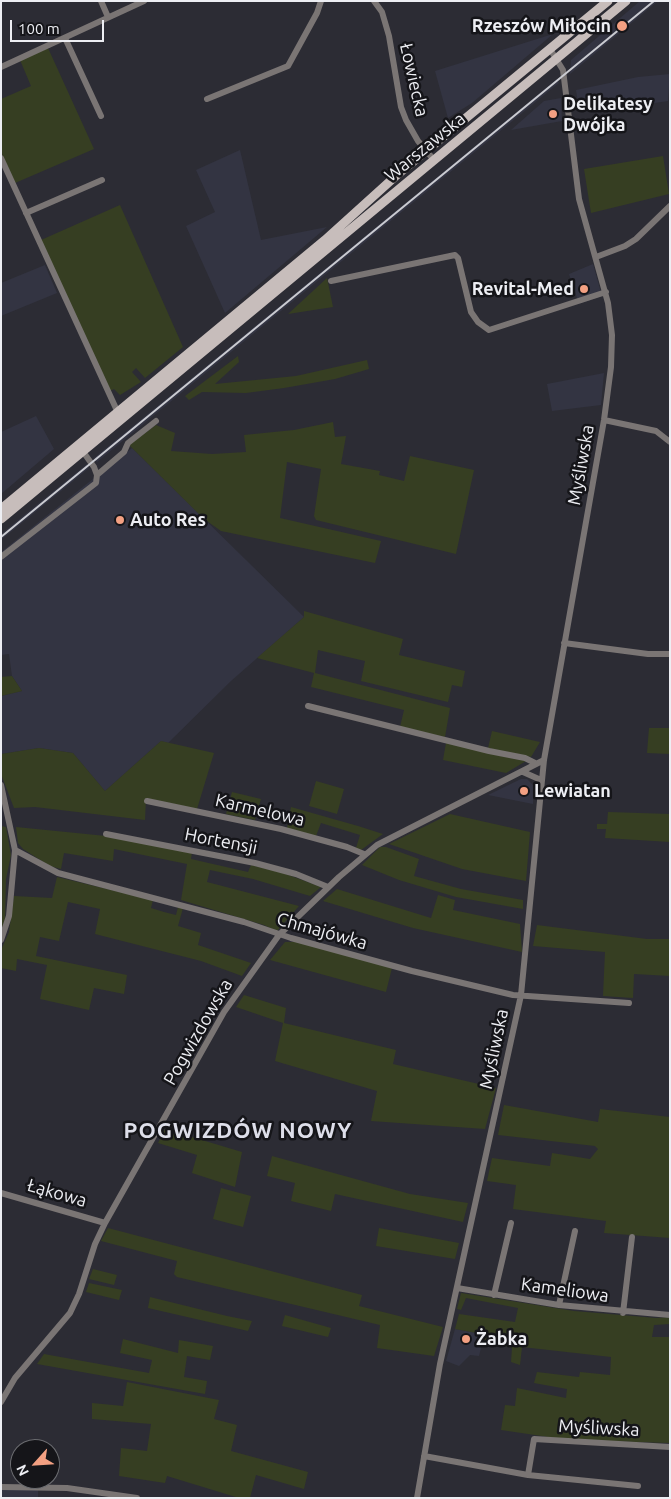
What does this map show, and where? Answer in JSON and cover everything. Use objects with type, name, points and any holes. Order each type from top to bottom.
[{"type":"main road","name":"Warszawska","points":[[1,509],[244,307],[426,151],[608,1]]},
{"type":"main road","name":"Warszawska","points":[[1,519],[626,1]]},
{"type":"street","points":[[101,1],[108,17]]},
{"type":"street","points":[[1,68],[144,1]]},
{"type":"street","points":[[207,99],[288,66],[317,13],[321,1]]},
{"type":"street","name":"Łowiecka","points":[[374,1],[382,12],[389,36],[404,113],[411,131],[434,160]]},
{"type":"street","points":[[65,38],[101,116]]},
{"type":"street","points":[[550,49],[558,59]]},
{"type":"street","name":"Myśliwska","points":[[417,1498],[457,1288],[521,996],[541,780],[604,420],[612,347],[611,320],[606,292],[586,230],[579,199],[563,70],[558,59]]},
{"type":"street","points":[[1,158],[122,420]]},
{"type":"street","points":[[26,213],[102,180]]},
{"type":"street","points":[[596,257],[636,239],[670,206]]},
{"type":"street","points":[[331,281],[455,254],[458,258],[471,312],[478,322],[489,330],[606,292]]},
{"type":"street","points":[[604,420],[656,431],[670,442]]},
{"type":"street","points":[[97,475],[124,452],[128,443],[156,421]]},
{"type":"street","points":[[1,557],[96,483],[97,475],[84,452]]},
{"type":"street","points":[[564,643],[648,654],[670,654]]},
{"type":"street","points":[[308,706],[490,752],[525,758],[536,763]]},
{"type":"street","name":"Pogwizdowska","points":[[1,1402],[15,1378],[70,1313],[94,1244],[105,1223],[224,1012],[280,935],[364,854],[400,831],[544,760]]},
{"type":"street","points":[[523,772],[541,780]]},
{"type":"street","points":[[1,785],[15,850],[9,916],[1,940]]},
{"type":"street","name":"Karmelowa","points":[[147,801],[281,829],[364,854]]},
{"type":"street","name":"Hortensji","points":[[106,834],[255,863],[296,874],[328,887]]},
{"type":"street","name":"Chmajówka","points":[[15,850],[58,873],[244,922],[280,935],[412,971],[521,996],[629,1002]]},
{"type":"street","name":"Łąkowa","points":[[1,1193],[105,1223]]},
{"type":"street","points":[[494,1294],[511,1223]]},
{"type":"street","points":[[559,1305],[575,1231]]},
{"type":"street","points":[[623,1312],[632,1237]]},
{"type":"street","name":"Kameliowa","points":[[457,1288],[559,1305],[670,1315]]},
{"type":"street","name":"Myśliwska","points":[[528,1475],[534,1439],[670,1447]]},
{"type":"street","points":[[424,1456],[528,1475],[638,1486]]},
{"type":"street","points":[[1,1487],[67,1488],[137,1498]]},
{"type":"shaded area","points":[[640,1],[658,1],[570,74],[571,60]]},
{"type":"shaded area","points":[[553,34],[472,103],[448,118],[435,71]]},
{"type":"shaded area","points":[[670,74],[668,101],[594,112],[592,102],[578,103],[576,90],[638,77]]},
{"type":"shaded area","points":[[557,79],[559,83],[97,462],[94,458]]},
{"type":"shaded area","points":[[561,98],[562,121],[511,130],[544,101]]},
{"type":"shaded area","points":[[240,150],[261,240],[327,227],[225,313],[186,226],[215,212],[196,170]]},
{"type":"shaded area","points":[[593,264],[602,296],[579,304],[569,274]]},
{"type":"shaded area","points":[[45,265],[57,293],[1,316],[1,283]]},
{"type":"shaded area","points":[[604,373],[601,405],[552,411],[547,384]]},
{"type":"shaded area","points":[[36,416],[54,449],[1,494],[1,432]]},
{"type":"shaded area","points":[[132,448],[304,617],[231,681],[168,743],[161,741],[105,791],[73,753],[39,748],[1,754],[1,696],[22,691],[12,676],[9,654],[1,655],[1,552]]},
{"type":"shaded area","points":[[87,464],[89,468],[1,540],[1,534]]},
{"type":"shaded area","points":[[521,779],[527,779],[533,785],[533,804],[488,795]]},
{"type":"shaded area","points":[[455,1329],[482,1334],[481,1339],[483,1340],[479,1356],[470,1355],[459,1366],[446,1361]]},
{"type":"shaded area","points":[[38,1489],[38,1498],[1,1498],[1,1490]]},
{"type":"green space","points":[[48,48],[94,149],[15,183],[1,152],[1,99],[31,86],[20,60]]},
{"type":"green space","points":[[663,156],[669,194],[591,213],[584,169]]},
{"type":"green space","points":[[120,205],[183,347],[145,378],[136,368],[132,372],[141,382],[120,395],[114,389],[110,391],[41,240]]},
{"type":"green space","points":[[327,278],[333,307],[288,314]]},
{"type":"green space","points":[[238,356],[239,362],[215,384],[296,376],[367,360],[369,369],[335,379],[284,388],[246,393],[202,392],[189,400],[185,396]]},
{"type":"green space","points":[[333,422],[335,437],[346,436],[341,464],[380,471],[379,475],[404,481],[410,456],[474,470],[456,554],[316,520],[314,516],[321,469],[287,462],[280,518],[381,541],[375,563],[221,531],[204,519],[129,445],[156,425],[175,433],[171,451],[212,454],[246,452],[244,435],[294,430]]},
{"type":"green space","points":[[304,611],[403,639],[399,655],[465,671],[462,687],[452,685],[448,702],[361,681],[365,661],[318,650],[315,673],[450,708],[445,737],[400,727],[404,710],[311,687],[314,673],[257,658],[304,617]]},
{"type":"green space","points":[[12,676],[22,691],[1,696],[1,677]]},
{"type":"green space","points":[[649,728],[670,728],[670,754],[647,753]]},
{"type":"green space","points":[[492,731],[540,742],[531,757],[488,748]]},
{"type":"green space","points":[[161,741],[214,753],[197,809],[146,798],[145,820],[35,807],[14,808],[1,774],[1,754],[39,748],[73,753],[105,791]]},
{"type":"green space","points":[[446,743],[526,761],[506,773],[443,760]]},
{"type":"green space","points":[[316,781],[344,789],[337,814],[309,806]]},
{"type":"green space","points":[[232,792],[261,799],[255,820],[226,814]]},
{"type":"green space","points":[[291,807],[383,834],[361,850],[356,848],[360,835],[321,823],[316,836],[287,828]]},
{"type":"green space","points":[[608,812],[670,814],[670,842],[605,838],[606,829],[597,829],[597,824],[607,824]]},
{"type":"green space","points":[[450,814],[530,832],[526,881],[462,869],[389,844]]},
{"type":"green space","points":[[1,826],[6,827],[11,855],[6,879],[5,920],[1,931]]},
{"type":"green space","points":[[16,827],[106,836],[192,852],[191,859],[248,872],[251,865],[283,873],[321,887],[310,896],[253,879],[210,870],[207,882],[299,906],[277,931],[264,925],[181,900],[187,864],[114,849],[113,861],[64,853],[61,869],[50,866],[23,849],[18,843]]},
{"type":"green space","points":[[380,847],[386,847],[419,859],[414,876],[461,889],[523,900],[523,909],[456,897],[399,880],[362,865]]},
{"type":"green space","points":[[57,877],[153,900],[151,908],[176,915],[178,907],[183,908],[178,926],[201,933],[198,945],[251,963],[242,976],[201,961],[95,934],[100,909],[68,902],[59,941],[40,937],[36,956],[127,975],[124,994],[94,988],[89,1010],[40,999],[47,965],[17,959],[16,971],[1,968],[1,950],[9,932],[14,896],[52,898]]},
{"type":"green space","points":[[337,889],[431,918],[438,895],[455,900],[453,910],[520,924],[522,952],[413,928],[323,901]]},
{"type":"green space","points":[[537,925],[647,939],[670,939],[670,976],[634,974],[633,998],[603,996],[605,952],[533,946]]},
{"type":"green space","points":[[285,942],[299,942],[392,968],[386,992],[270,960]]},
{"type":"green space","points":[[244,995],[286,1008],[284,1023],[396,1050],[393,1064],[496,1088],[485,1129],[371,1121],[377,1091],[275,1061],[283,1023],[236,1007]]},
{"type":"green space","points":[[504,1105],[598,1122],[600,1109],[670,1117],[670,1238],[604,1233],[606,1221],[513,1209],[516,1185],[487,1181],[492,1158],[550,1166],[552,1153],[590,1159],[598,1149],[595,1146],[498,1135]]},
{"type":"green space","points":[[165,1129],[242,1152],[235,1187],[192,1173],[197,1155],[158,1143]]},
{"type":"green space","points":[[272,1156],[410,1194],[468,1203],[463,1222],[335,1194],[331,1211],[291,1201],[295,1183],[267,1176]]},
{"type":"green space","points":[[221,1188],[251,1196],[243,1227],[213,1219]]},
{"type":"green space","points":[[108,1228],[362,1295],[359,1306],[443,1327],[434,1356],[377,1348],[380,1325],[177,1277],[174,1274],[177,1261],[101,1241]]},
{"type":"green space","points":[[379,1228],[459,1243],[455,1259],[376,1246]]},
{"type":"green space","points":[[93,1269],[117,1275],[114,1285],[89,1279]]},
{"type":"green space","points":[[89,1283],[122,1290],[119,1300],[86,1292]]},
{"type":"green space","points":[[461,1293],[574,1311],[656,1318],[670,1317],[670,1324],[654,1325],[652,1337],[670,1337],[670,1443],[569,1440],[501,1430],[505,1405],[515,1406],[517,1388],[566,1398],[567,1389],[534,1383],[537,1372],[579,1377],[580,1372],[610,1375],[611,1357],[522,1347],[520,1365],[511,1362],[512,1348],[481,1340],[482,1334],[455,1329],[459,1314],[515,1322],[518,1308],[466,1298],[461,1310],[457,1309]]},
{"type":"green space","points":[[150,1297],[252,1321],[248,1331],[148,1308]]},
{"type":"green space","points":[[285,1315],[331,1328],[328,1337],[282,1326]]},
{"type":"green space","points":[[123,1339],[178,1353],[179,1340],[213,1346],[210,1360],[187,1356],[184,1377],[207,1381],[205,1394],[37,1364],[44,1354],[149,1373],[152,1360],[120,1353]]},
{"type":"green space","points":[[127,1382],[219,1400],[214,1419],[237,1425],[231,1451],[308,1472],[304,1489],[256,1475],[250,1498],[239,1498],[167,1476],[165,1483],[119,1476],[121,1448],[147,1451],[151,1424],[92,1419],[92,1403],[123,1406]]},
{"type":"railway","points":[[1,537],[654,1]]},
{"type":"place","name":"Rzeszów Miłocin","points":[[622,26]]},
{"type":"place","name":"Delikatesy Dwójka","points":[[553,114]]},
{"type":"place","name":"Revital-Med","points":[[584,289]]},
{"type":"place","name":"Auto Res","points":[[120,520]]},
{"type":"place","name":"Lewiatan","points":[[524,791]]},
{"type":"place","name":"Żabka","points":[[466,1339]]},
{"type":"district","name":"POGWIZDÓW NOWY","points":[[238,1131]]}]
